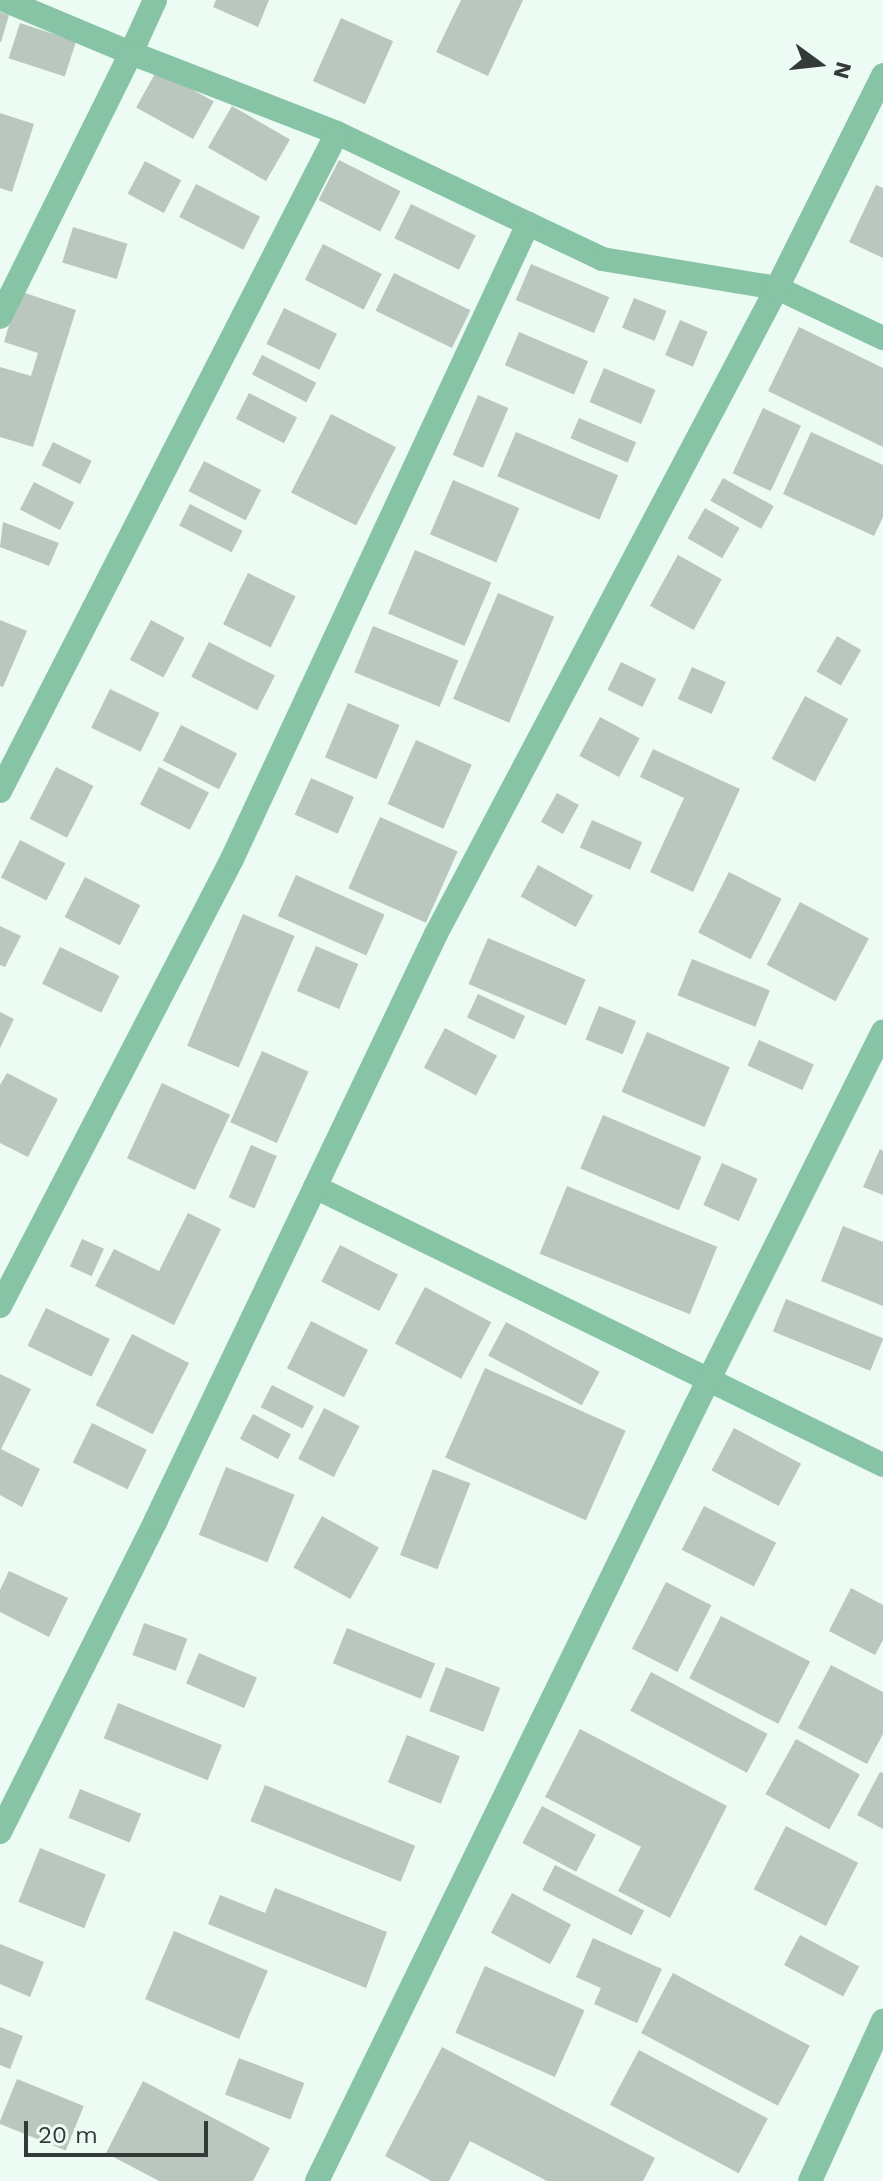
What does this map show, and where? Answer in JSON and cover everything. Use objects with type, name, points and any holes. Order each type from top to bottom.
[{"type":"street","points":[[4,0],[337,133],[602,259],[777,288],[883,338]]},
{"type":"street","points":[[0,317],[155,0]]},
{"type":"street","points":[[0,1832],[156,1520],[436,934],[777,288],[883,75]]},
{"type":"street","points":[[0,791],[337,133]]},
{"type":"street","points":[[0,1306],[232,859],[528,224]]},
{"type":"street","points":[[317,2181],[708,1380],[883,1031]]},
{"type":"street","points":[[315,1187],[883,1465]]},
{"type":"street","points":[[810,2181],[883,2021]]},
{"type":"building","points":[[216,0],[269,0],[258,27],[213,7]]},
{"type":"building","points":[[461,0],[523,0],[488,76],[436,52]]},
{"type":"building","points":[[0,12],[9,15],[1,42],[0,42]]},
{"type":"building","points":[[341,18],[393,41],[365,104],[313,81]]},
{"type":"building","points":[[20,23],[76,41],[65,76],[9,58]]},
{"type":"building","points":[[157,70],[214,102],[193,139],[136,108]]},
{"type":"building","points":[[232,106],[290,140],[266,181],[208,148]]},
{"type":"building","points":[[0,113],[34,124],[12,192],[0,188]]},
{"type":"building","points":[[339,160],[400,191],[380,231],[319,200]]},
{"type":"building","points":[[145,161],[181,180],[164,213],[128,194]]},
{"type":"building","points":[[196,184],[260,217],[243,250],[179,217]]},
{"type":"building","points":[[876,185],[883,188],[883,258],[849,242]]},
{"type":"building","points":[[411,204],[476,236],[459,270],[394,238]]},
{"type":"building","points":[[73,227],[128,244],[117,279],[62,262]]},
{"type":"building","points":[[323,244],[382,274],[364,310],[305,280]]},
{"type":"building","points":[[531,264],[609,297],[594,333],[516,300]]},
{"type":"building","points":[[394,273],[470,310],[452,348],[376,311]]},
{"type":"building","points":[[19,291],[76,310],[33,447],[0,437],[0,367],[31,376],[38,353],[4,342]]},
{"type":"building","points":[[634,298],[666,311],[654,341],[622,328]]},
{"type":"building","points":[[284,308],[337,334],[319,370],[266,344]]},
{"type":"building","points":[[680,320],[708,332],[693,367],[665,355]]},
{"type":"building","points":[[799,327],[883,368],[883,447],[768,391]]},
{"type":"building","points":[[519,332],[588,361],[574,394],[505,365]]},
{"type":"building","points":[[262,355],[316,383],[306,402],[252,375]]},
{"type":"building","points":[[604,368],[656,390],[641,424],[590,402]]},
{"type":"building","points":[[249,393],[297,418],[284,443],[236,419]]},
{"type":"building","points":[[478,395],[508,408],[483,468],[453,455]]},
{"type":"building","points":[[763,408],[801,426],[771,491],[733,473]]},
{"type":"building","points":[[331,414],[396,447],[356,526],[291,492]]},
{"type":"building","points":[[579,418],[636,442],[627,462],[570,438]]},
{"type":"building","points":[[516,432],[618,475],[599,520],[497,476]]},
{"type":"building","points":[[811,432],[883,465],[883,517],[874,536],[783,494]]},
{"type":"building","points":[[53,442],[92,461],[80,484],[42,465]]},
{"type":"building","points":[[204,461],[261,490],[246,520],[189,491]]},
{"type":"building","points":[[723,478],[774,506],[761,529],[710,501]]},
{"type":"building","points":[[453,480],[519,508],[496,562],[430,534]]},
{"type":"building","points":[[34,482],[74,502],[60,530],[20,510]]},
{"type":"building","points":[[190,504],[243,531],[232,552],[179,525]]},
{"type":"building","points":[[705,508],[740,528],[722,558],[688,538]]},
{"type":"building","points":[[3,522],[59,543],[49,566],[0,547]]},
{"type":"building","points":[[415,550],[491,582],[464,646],[388,614]]},
{"type":"building","points":[[678,555],[722,579],[694,630],[650,606]]},
{"type":"building","points":[[248,573],[296,596],[271,647],[223,624]]},
{"type":"building","points":[[498,593],[554,617],[509,723],[453,699]]},
{"type":"building","points":[[0,620],[27,631],[3,687],[0,686]]},
{"type":"building","points":[[151,620],[185,638],[163,678],[130,660]]},
{"type":"building","points":[[373,626],[458,660],[440,707],[354,672]]},
{"type":"building","points":[[837,636],[861,650],[841,686],[816,672]]},
{"type":"building","points":[[209,642],[275,676],[257,710],[191,677]]},
{"type":"building","points":[[621,662],[656,679],[642,707],[607,690]]},
{"type":"building","points":[[692,667],[726,682],[712,714],[678,699]]},
{"type":"building","points":[[110,689],[159,713],[141,752],[91,728]]},
{"type":"building","points":[[805,696],[848,719],[815,782],[772,759]]},
{"type":"building","points":[[348,703],[400,725],[376,779],[325,757]]},
{"type":"building","points":[[600,717],[640,738],[619,777],[579,756]]},
{"type":"building","points":[[181,725],[237,754],[219,789],[163,761]]},
{"type":"building","points":[[416,740],[472,765],[443,829],[388,804]]},
{"type":"building","points":[[653,749],[740,789],[693,892],[650,872],[684,798],[640,777]]},
{"type":"building","points":[[56,767],[93,786],[67,838],[30,819]]},
{"type":"building","points":[[159,767],[209,792],[190,830],[140,804]]},
{"type":"building","points":[[311,778],[354,797],[338,834],[295,815]]},
{"type":"building","points":[[557,793],[579,805],[563,834],[541,822]]},
{"type":"building","points":[[380,817],[458,852],[426,923],[348,888]]},
{"type":"building","points":[[592,820],[642,842],[630,870],[580,847]]},
{"type":"building","points":[[20,840],[65,863],[46,901],[1,877]]},
{"type":"building","points":[[538,865],[593,896],[576,927],[521,896]]},
{"type":"building","points":[[729,872],[782,899],[751,959],[698,933]]},
{"type":"building","points":[[296,875],[385,914],[366,956],[278,916]]},
{"type":"building","points":[[85,877],[140,905],[120,945],[65,917]]},
{"type":"building","points":[[800,902],[869,939],[836,1001],[767,965]]},
{"type":"building","points":[[243,914],[295,936],[239,1068],[187,1046]]},
{"type":"building","points":[[0,926],[21,936],[5,967],[0,965]]},
{"type":"building","points":[[488,938],[586,979],[566,1025],[468,984]]},
{"type":"building","points":[[316,946],[358,964],[339,1009],[297,991]]},
{"type":"building","points":[[60,947],[119,976],[101,1013],[42,984]]},
{"type":"building","points":[[692,959],[770,990],[755,1027],[677,995]]},
{"type":"building","points":[[478,994],[525,1016],[514,1040],[467,1018]]},
{"type":"building","points":[[599,1006],[636,1021],[623,1054],[586,1039]]},
{"type":"building","points":[[0,1012],[14,1019],[0,1048]]},
{"type":"building","points":[[445,1028],[497,1056],[476,1095],[424,1068]]},
{"type":"building","points":[[647,1032],[730,1067],[704,1127],[622,1092]]},
{"type":"building","points":[[759,1040],[814,1064],[802,1090],[748,1066]]},
{"type":"building","points":[[262,1051],[309,1072],[277,1143],[230,1122]]},
{"type":"building","points":[[7,1073],[58,1099],[28,1157],[0,1143],[0,1085]]},
{"type":"building","points":[[162,1083],[230,1115],[195,1190],[127,1158]]},
{"type":"building","points":[[603,1115],[701,1157],[679,1210],[580,1168]]},
{"type":"building","points":[[251,1145],[277,1156],[255,1208],[229,1197]]},
{"type":"building","points":[[880,1149],[883,1151],[883,1195],[863,1187]]},
{"type":"building","points":[[722,1163],[758,1179],[739,1221],[703,1205]]},
{"type":"building","points":[[567,1186],[717,1247],[690,1314],[540,1254]]},
{"type":"building","points":[[188,1213],[221,1229],[174,1325],[95,1286],[114,1249],[159,1271]]},
{"type":"building","points":[[843,1226],[883,1242],[883,1306],[821,1281]]},
{"type":"building","points":[[82,1239],[104,1249],[92,1276],[70,1266]]},
{"type":"building","points":[[340,1245],[398,1275],[379,1311],[321,1282]]},
{"type":"building","points":[[425,1287],[491,1322],[461,1379],[395,1344]]},
{"type":"building","points":[[786,1299],[883,1338],[870,1371],[773,1331]]},
{"type":"building","points":[[46,1308],[110,1339],[91,1377],[28,1346]]},
{"type":"building","points":[[311,1321],[368,1350],[344,1397],[287,1368]]},
{"type":"building","points":[[506,1322],[600,1372],[582,1405],[488,1356]]},
{"type":"building","points":[[132,1334],[189,1363],[153,1434],[96,1405]]},
{"type":"building","points":[[485,1368],[626,1431],[586,1520],[445,1458]]},
{"type":"building","points":[[0,1374],[31,1389],[1,1449],[40,1469],[22,1507],[0,1495]]},
{"type":"building","points":[[272,1385],[314,1406],[303,1429],[261,1407]]},
{"type":"building","points":[[324,1408],[360,1426],[334,1477],[298,1459]]},
{"type":"building","points":[[253,1414],[291,1434],[278,1459],[240,1439]]},
{"type":"building","points":[[92,1423],[147,1450],[128,1489],[73,1463]]},
{"type":"building","points":[[734,1428],[801,1464],[779,1506],[711,1470]]},
{"type":"building","points":[[226,1467],[295,1495],[267,1562],[199,1535]]},
{"type":"building","points":[[433,1469],[470,1483],[437,1569],[400,1555]]},
{"type":"building","points":[[704,1506],[776,1543],[754,1586],[682,1550]]},
{"type":"building","points":[[322,1516],[379,1548],[350,1599],[293,1568]]},
{"type":"building","points":[[9,1571],[68,1598],[49,1637],[0,1612],[0,1590]]},
{"type":"building","points":[[666,1582],[711,1605],[677,1672],[632,1649]]},
{"type":"building","points":[[851,1588],[883,1605],[883,1640],[875,1655],[829,1631]]},
{"type":"building","points":[[721,1616],[810,1661],[778,1724],[689,1678]]},
{"type":"building","points":[[144,1623],[187,1639],[176,1671],[132,1655]]},
{"type":"building","points":[[347,1628],[435,1664],[421,1699],[333,1663]]},
{"type":"building","points":[[199,1653],[257,1678],[244,1708],[186,1683]]},
{"type":"building","points":[[831,1665],[883,1692],[883,1734],[867,1764],[798,1728]]},
{"type":"building","points":[[446,1667],[500,1688],[483,1732],[429,1711]]},
{"type":"building","points":[[651,1672],[768,1734],[747,1773],[630,1711]]},
{"type":"building","points":[[118,1703],[222,1745],[208,1780],[104,1738]]},
{"type":"building","points":[[580,1729],[727,1806],[670,1918],[618,1891],[641,1847],[545,1797]]},
{"type":"building","points":[[407,1735],[460,1756],[441,1804],[388,1782]]},
{"type":"building","points":[[796,1739],[860,1774],[829,1829],[765,1794]]},
{"type":"building","points":[[880,1772],[883,1773],[883,1829],[857,1815]]},
{"type":"building","points":[[265,1785],[415,1846],[401,1882],[250,1821]]},
{"type":"building","points":[[80,1789],[141,1814],[130,1842],[68,1818]]},
{"type":"building","points":[[542,1806],[596,1835],[576,1872],[522,1843]]},
{"type":"building","points":[[786,1826],[858,1863],[826,1926],[754,1889]]},
{"type":"building","points":[[40,1848],[106,1875],[84,1928],[18,1902]]},
{"type":"building","points":[[555,1865],[644,1910],[631,1935],[542,1890]]},
{"type":"building","points":[[275,1888],[387,1932],[366,1988],[208,1924],[220,1895],[265,1913]]},
{"type":"building","points":[[512,1893],[571,1924],[550,1964],[491,1933]]},
{"type":"building","points":[[174,1931],[268,1971],[239,2039],[145,1999]]},
{"type":"building","points":[[800,1935],[859,1966],[843,1996],[784,1965]]},
{"type":"building","points":[[593,1938],[662,1969],[637,2023],[594,2004],[601,1988],[576,1977]]},
{"type":"building","points":[[0,1944],[44,1962],[30,1997],[0,1984]]},
{"type":"building","points":[[485,1966],[585,2010],[555,2077],[455,2033]]},
{"type":"building","points":[[673,1973],[810,2046],[778,2106],[641,2033]]},
{"type":"building","points":[[0,2027],[23,2036],[10,2069],[0,2065]]},
{"type":"building","points":[[442,2047],[655,2158],[643,2181],[547,2181],[470,2141],[449,2181],[431,2181],[385,2156]]},
{"type":"building","points":[[639,2050],[768,2119],[739,2173],[610,2105]]},
{"type":"building","points":[[239,2058],[304,2083],[290,2119],[225,2094]]},
{"type":"building","points":[[17,2079],[84,2106],[66,2150],[0,2124]]},
{"type":"building","points":[[143,2081],[270,2148],[253,2181],[159,2181],[106,2153]]}]
